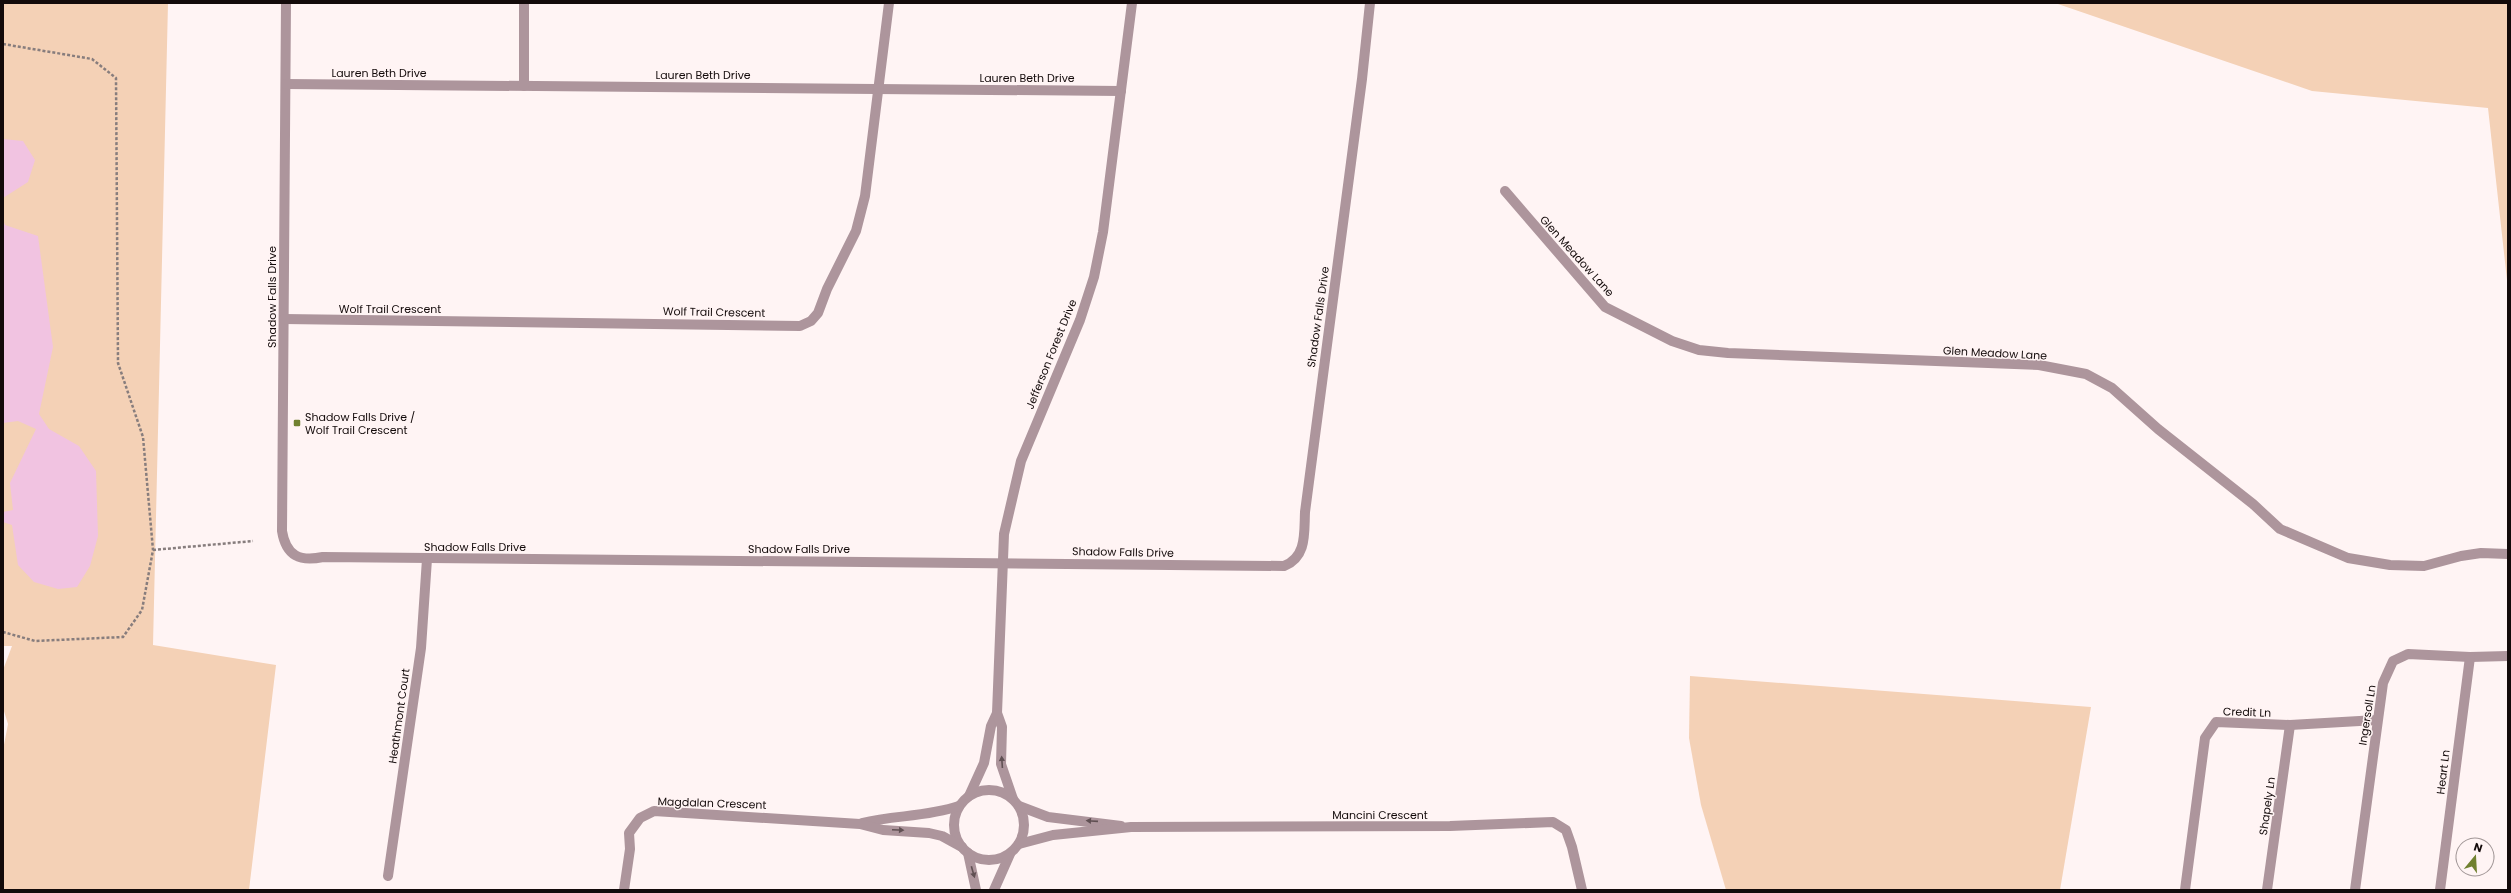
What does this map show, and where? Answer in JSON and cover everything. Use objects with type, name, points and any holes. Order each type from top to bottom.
[{"type":"street","name":"Shadow Falls Drive","points":[[286,3],[282,531],[284,545],[293,554],[308,560],[323,557],[427,559],[1001,562],[1284,566],[1293,563],[1298,558],[1304,537],[1304,512],[1361,87],[1370,3]]},
{"type":"street","points":[[524,3],[524,86]]},
{"type":"street","name":"Wolf Trail Crescent","points":[[284,319],[800,326],[811,321],[818,313],[827,289],[856,231],[865,196],[890,3]]},
{"type":"street","name":"Jefferson Forest Drive","points":[[1016,803],[1002,764],[1002,727],[997,713],[1001,562],[1004,534],[1021,461],[1080,320],[1094,277],[1103,232],[1132,3]]},
{"type":"street","name":"Lauren Beth Drive","points":[[286,84],[1121,91]]},
{"type":"street","name":"Glen Meadow Lane","points":[[1505,191],[1605,307],[1672,341],[1699,350],[1728,353],[2039,365],[2086,374],[2112,388],[2158,429],[2253,504],[2280,529],[2348,558],[2390,565],[2424,566],[2461,556],[2481,553],[2508,554]]},
{"type":"street","name":"Heathmont Court","points":[[388,876],[421,648],[427,559]]},
{"type":"street","name":"Ingersoll Ln","points":[[2355,890],[2377,720],[2383,684],[2393,661],[2408,654],[2470,657],[2508,656]]},
{"type":"street","name":"Heart Ln","points":[[2440,890],[2470,657]]},
{"type":"street","name":"Jefferson Forest Drive","points":[[968,797],[984,763],[991,726],[997,713]]},
{"type":"street","name":"Credit Ln","points":[[2185,890],[2205,738],[2216,722],[2290,725],[2377,720]]},
{"type":"street","name":"Shapely Ln","points":[[2267,890],[2290,725]]},
{"type":"street","points":[[976,890],[965,850],[955,834],[954,825],[959,806],[968,797],[978,792],[988,790],[1004,793],[1016,803],[1024,821],[1022,837],[1019,844],[1010,853],[994,890]]},
{"type":"street","name":"Mancini Crescent","points":[[1016,803],[1048,817],[1096,821],[1131,827]]},
{"type":"street","name":"Magdalan Crescent","points":[[860,824],[882,818],[920,816],[959,806]]},
{"type":"street","name":"Magdalan Crescent","points":[[624,890],[630,849],[629,833],[640,818],[654,811],[860,824],[883,830],[930,833],[942,836],[965,850]]},
{"type":"street","name":"Mancini Crescent","points":[[1019,844],[1053,835],[1131,827],[1450,826],[1553,822],[1566,830],[1572,847],[1582,890]]},
{"type":"street","points":[[965,850],[982,860],[992,860],[1010,853]]},
{"type":"path","points":[[3,44],[92,59],[116,78],[118,363],[143,437],[153,550],[142,610],[123,637],[35,641],[3,632]]},
{"type":"path","points":[[153,550],[253,541]]},
{"type":"shaded area","points":[[3,3],[168,3],[153,645],[276,665],[249,890],[3,890],[3,750],[8,724],[3,708],[3,670],[12,646],[3,646]]},
{"type":"shaded area","points":[[2055,3],[2508,3],[2508,289],[2488,108],[2312,91]]},
{"type":"shaded area","points":[[3,139],[23,141],[35,160],[28,182],[3,198]]},
{"type":"shaded area","points":[[3,220],[5,225],[38,236],[53,347],[39,414],[49,429],[79,446],[96,471],[98,536],[90,566],[77,587],[58,589],[34,582],[18,565],[12,525],[3,522],[3,512],[13,510],[10,483],[36,429],[18,421],[3,423]]},
{"type":"shaded area","points":[[1690,676],[2091,707],[2060,890],[1726,890],[1701,805],[1689,738]]},
{"type":"place","name":"Shadow Falls Drive / Wolf Trail Crescent","points":[[297,423]]}]
